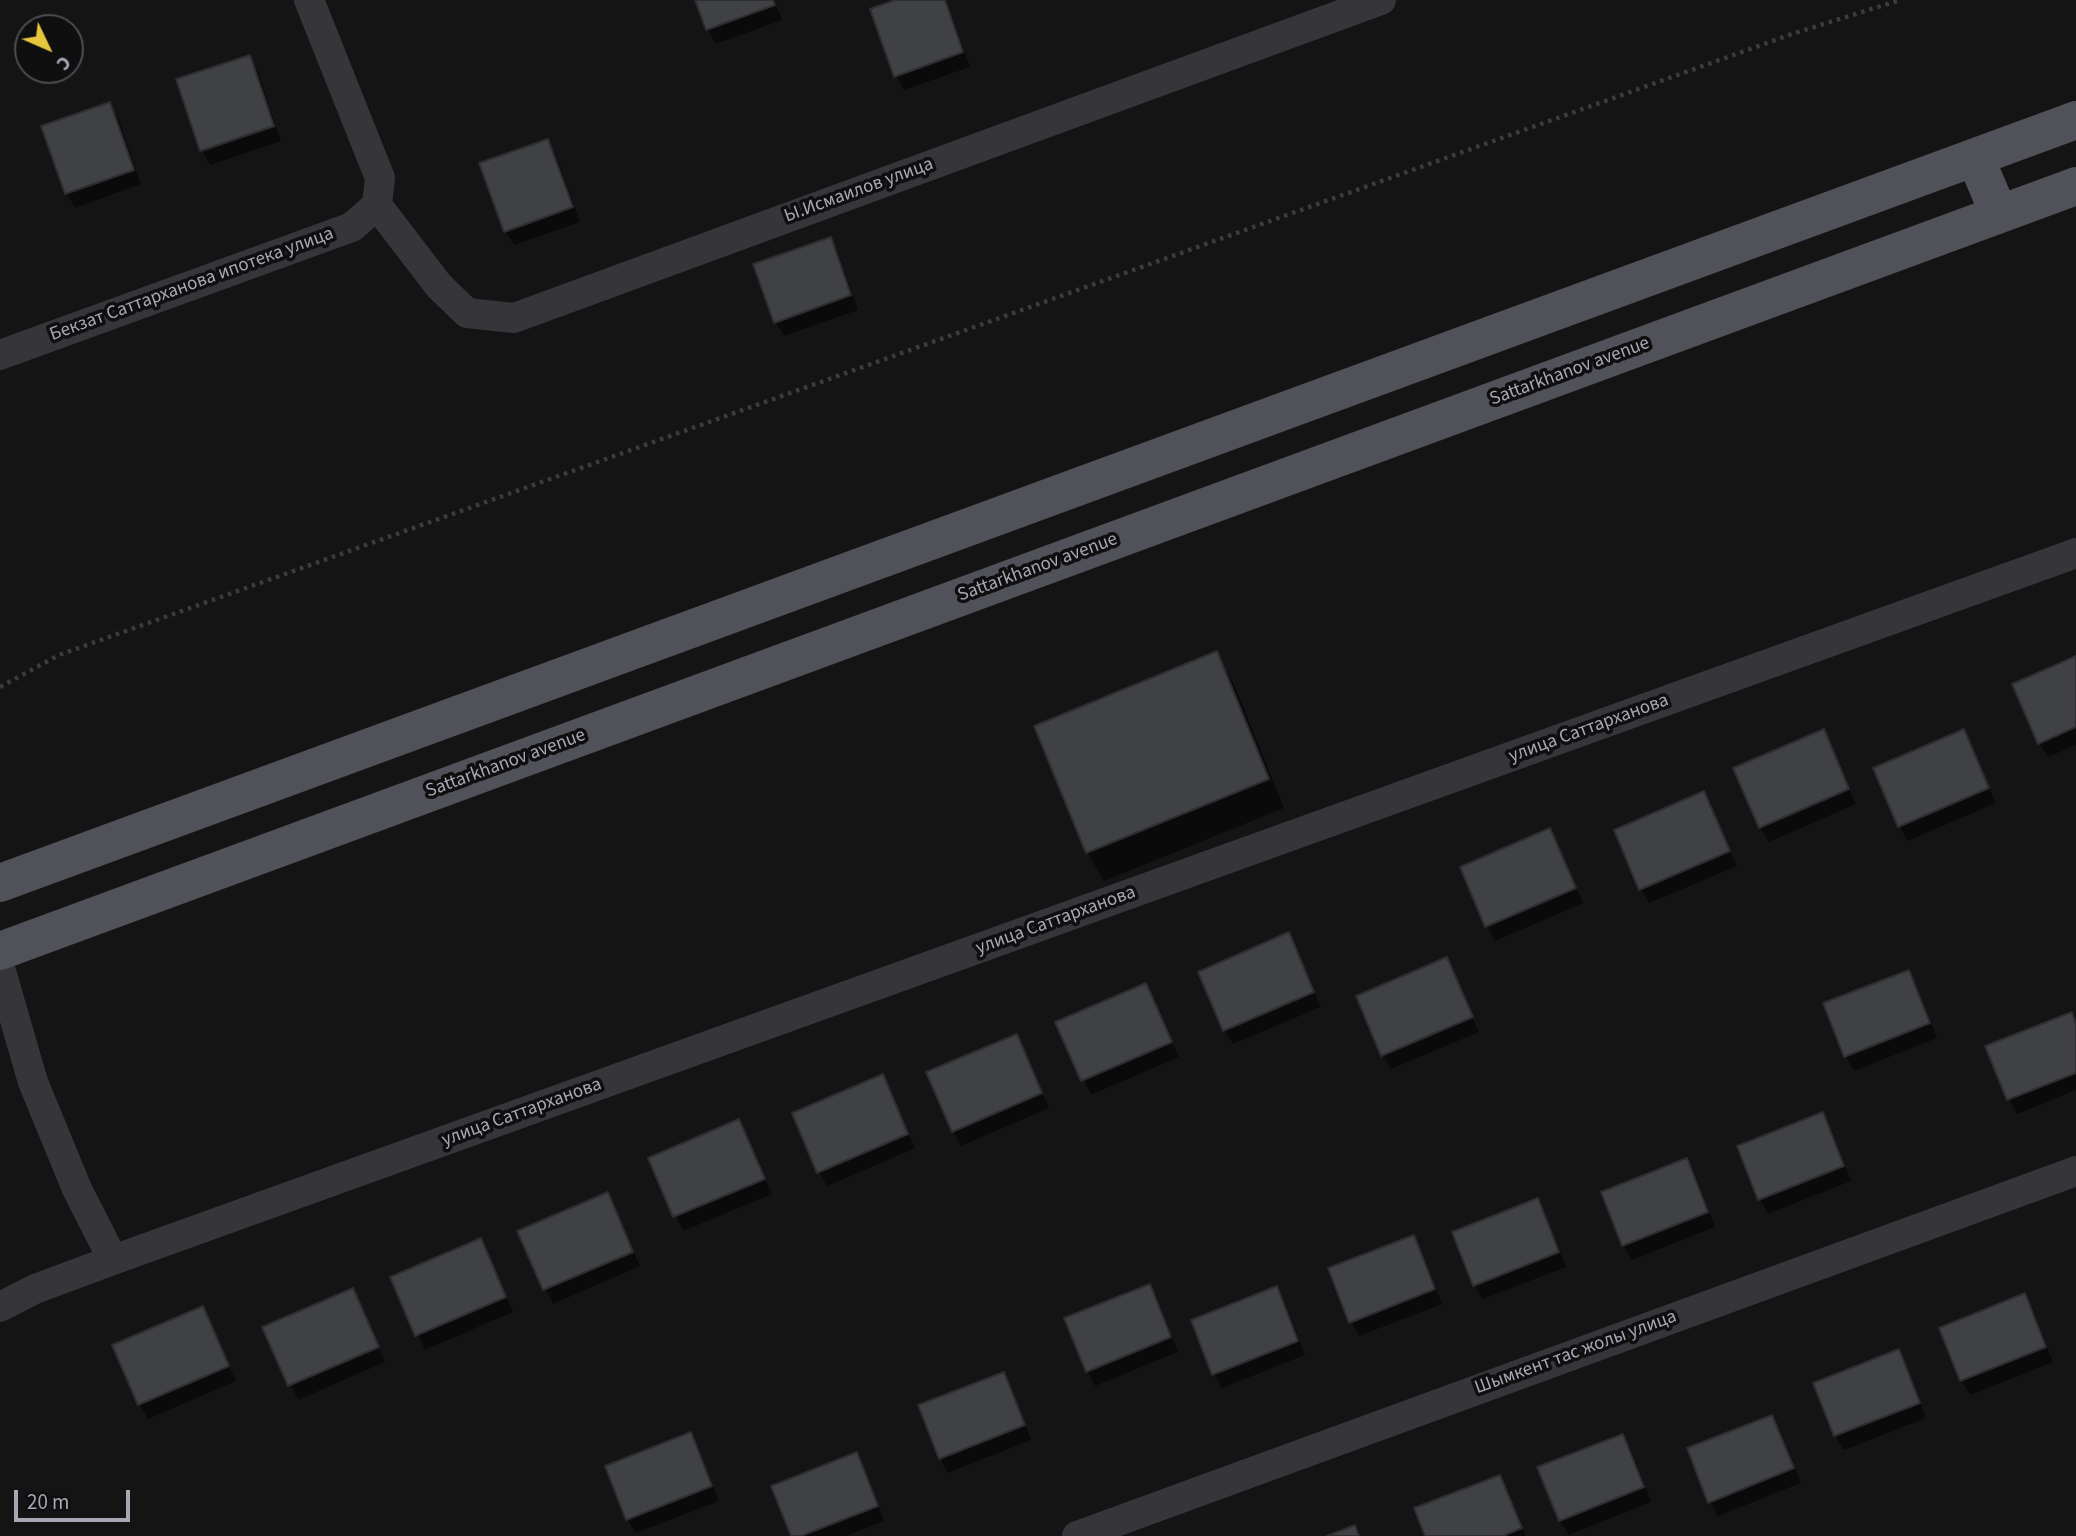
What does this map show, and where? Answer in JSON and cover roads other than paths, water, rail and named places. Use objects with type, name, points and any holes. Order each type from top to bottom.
[{"type":"main road","points":[[0,883],[2076,120]]},
{"type":"main road","points":[[1975,157],[1999,214]]},
{"type":"main road","name":"Sattarkhanov avenue","points":[[0,951],[2076,186]]},
{"type":"street","points":[[309,0],[380,178],[377,205]]},
{"type":"street","name":"Ы.Исмаилов улица","points":[[377,205],[439,286],[467,313],[514,318],[1381,0]]},
{"type":"street","name":"Бекзат Саттарханова ипотека улица","points":[[0,355],[352,227],[377,205]]},
{"type":"street","name":"улица Саттарханова","points":[[0,1307],[35,1289],[113,1260],[2076,553]]},
{"type":"street","points":[[0,968],[33,1082],[77,1189],[113,1260]]},
{"type":"street","name":"Шымкент тас жолы улица","points":[[1077,1536],[2076,1171]]}]
